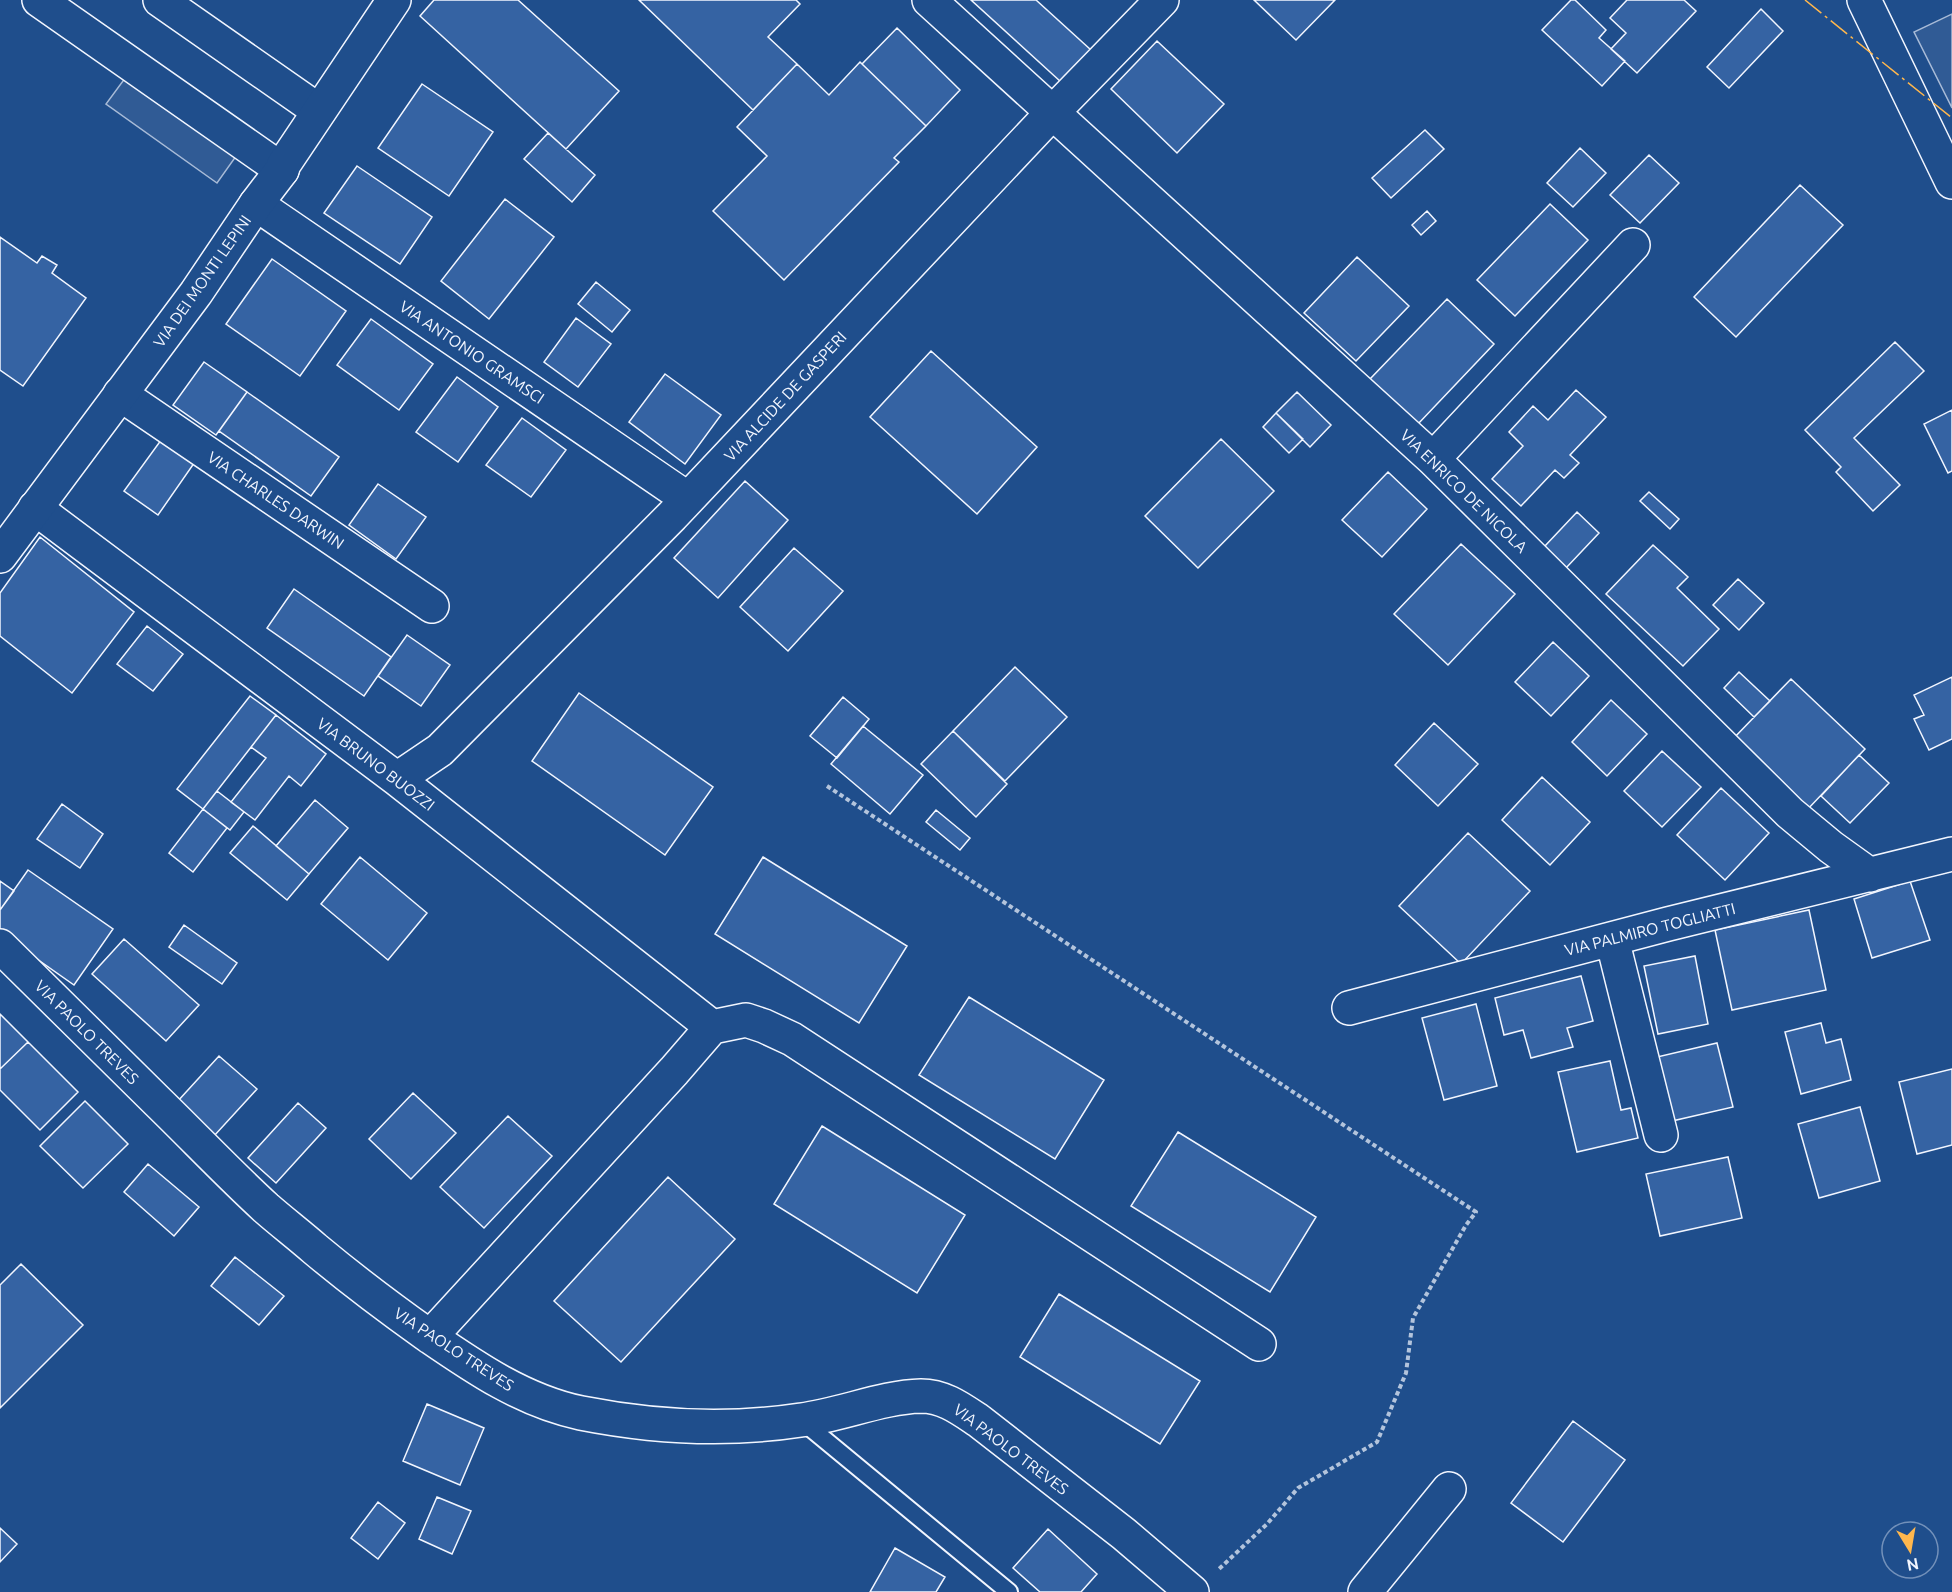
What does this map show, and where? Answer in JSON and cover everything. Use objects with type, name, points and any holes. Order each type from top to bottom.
[{"type":"street","points":[[39,0],[282,170]]},
{"type":"street","points":[[160,0],[319,111]]},
{"type":"street","name":"VIA DEI MONTI LEPINI","points":[[0,556],[196,293],[256,204],[282,170],[394,0]]},
{"type":"street","name":"VIA ENRICO DE NICOLA","points":[[929,0],[1433,459],[1790,813],[1831,848],[1870,875]]},
{"type":"street","name":"VIA ALCIDE DE GASPERI","points":[[397,778],[440,750],[688,499],[1053,112],[1162,0]]},
{"type":"street","points":[[1864,0],[1952,182]]},
{"type":"street","name":"VIA ANTONIO GRAMSCI","points":[[256,204],[688,499]]},
{"type":"street","points":[[1433,459],[1633,245]]},
{"type":"street","name":"VIA CHARLES DARWIN","points":[[120,394],[432,606]]},
{"type":"street","name":"VIA BRUNO BUOZZI","points":[[35,508],[397,778],[712,1027]]},
{"type":"street","name":"VIA PALMIRO TOGLIATTI","points":[[1349,1008],[1952,854]]},
{"type":"street","points":[[1612,939],[1660,1135]]},
{"type":"street","name":"VIA PAOLO TREVES","points":[[0,946],[267,1209],[374,1297],[430,1337],[503,1383],[536,1399],[578,1413],[634,1422],[678,1425],[734,1426],[801,1420],[888,1401],[921,1396],[938,1398],[979,1421],[1124,1534],[1192,1592]]},
{"type":"street","points":[[430,1337],[712,1027],[746,1020],[792,1039],[1259,1344]]},
{"type":"street","points":[[1365,1592],[1449,1489]]},
{"type":"lane","points":[[801,1420],[1009,1592]]},
{"type":"path","points":[[827,786],[1476,1212],[1466,1225],[1413,1318],[1406,1373],[1377,1442],[1299,1488],[1267,1524],[1216,1571]]},
{"type":"shaded area","points":[[1952,14],[1952,108],[1914,32]]},
{"type":"shaded area","points":[[134,66],[244,145],[217,183],[106,104]]},
{"type":"building","points":[[434,0],[518,0],[619,91],[566,149],[420,16]]},
{"type":"building","points":[[639,0],[796,0],[800,4],[768,37],[797,64],[753,110]]},
{"type":"building","points":[[971,0],[1036,0],[1091,50],[1061,82]]},
{"type":"building","points":[[1254,0],[1335,0],[1296,40]]},
{"type":"building","points":[[1571,0],[1575,0],[1606,30],[1599,38],[1625,61],[1602,86],[1542,30]]},
{"type":"building","points":[[1627,0],[1684,0],[1696,11],[1637,73],[1611,49],[1626,33],[1610,18]]},
{"type":"building","points":[[1761,9],[1783,31],[1729,88],[1707,67]]},
{"type":"building","points":[[897,28],[960,90],[926,126],[862,64]]},
{"type":"building","points":[[1157,41],[1224,104],[1177,153],[1111,89]]},
{"type":"building","points":[[860,62],[926,126],[894,158],[899,162],[784,280],[713,211],[767,156],[737,127],[797,64],[829,95]]},
{"type":"building","points":[[422,84],[493,132],[449,196],[378,148]]},
{"type":"building","points":[[1425,130],[1444,149],[1391,198],[1372,178]]},
{"type":"building","points":[[548,133],[595,175],[572,202],[524,159]]},
{"type":"building","points":[[1580,148],[1606,173],[1573,207],[1547,183]]},
{"type":"building","points":[[1649,155],[1679,183],[1640,223],[1610,195]]},
{"type":"building","points":[[357,166],[432,217],[400,264],[324,213]]},
{"type":"building","points":[[1800,185],[1843,225],[1736,337],[1694,297]]},
{"type":"building","points":[[505,199],[554,237],[489,319],[441,281]]},
{"type":"building","points":[[1550,204],[1588,240],[1515,316],[1477,280]]},
{"type":"building","points":[[1427,211],[1436,221],[1421,235],[1412,225]]},
{"type":"building","points":[[0,237],[37,263],[42,256],[57,265],[52,273],[86,298],[23,386],[0,370]]},
{"type":"building","points":[[1357,257],[1409,306],[1356,361],[1304,313]]},
{"type":"building","points":[[272,259],[346,311],[300,376],[226,324]]},
{"type":"building","points":[[596,282],[630,310],[612,332],[578,304]]},
{"type":"building","points":[[1447,299],[1494,344],[1418,424],[1370,379]]},
{"type":"building","points":[[576,318],[611,344],[578,387],[544,362]]},
{"type":"building","points":[[371,319],[433,364],[399,410],[337,365]]},
{"type":"building","points":[[1895,342],[1924,371],[1854,438],[1900,485],[1873,511],[1836,472],[1841,467],[1805,430]]},
{"type":"building","points":[[931,351],[1037,447],[977,514],[870,417]]},
{"type":"building","points":[[204,362],[247,392],[216,435],[173,405]]},
{"type":"building","points":[[665,374],[721,415],[685,464],[629,422]]},
{"type":"building","points":[[457,377],[498,407],[458,462],[416,432]]},
{"type":"building","points":[[1576,390],[1606,417],[1570,455],[1579,463],[1564,478],[1555,470],[1521,506],[1492,479],[1523,446],[1509,432],[1533,406],[1548,420]]},
{"type":"building","points":[[247,392],[339,457],[311,496],[219,431]]},
{"type":"building","points":[[1297,392],[1331,425],[1310,447],[1276,413]]},
{"type":"building","points":[[1952,410],[1952,471],[1948,473],[1924,424]]},
{"type":"building","points":[[1276,413],[1303,439],[1289,453],[1263,427]]},
{"type":"building","points":[[522,418],[566,450],[531,497],[486,465]]},
{"type":"building","points":[[164,436],[197,459],[158,515],[124,491]]},
{"type":"building","points":[[1221,439],[1274,491],[1198,568],[1145,516]]},
{"type":"building","points":[[1388,472],[1427,509],[1382,557],[1342,520]]},
{"type":"building","points":[[745,481],[788,520],[718,598],[674,558]]},
{"type":"building","points":[[378,484],[426,517],[396,559],[349,525]]},
{"type":"building","points":[[1649,492],[1679,519],[1670,529],[1640,501]]},
{"type":"building","points":[[1577,512],[1599,533],[1566,568],[1544,547]]},
{"type":"building","points":[[40,537],[134,612],[72,693],[0,636],[0,593]]},
{"type":"building","points":[[1461,544],[1515,594],[1448,665],[1394,614]]},
{"type":"building","points":[[1653,545],[1688,577],[1677,588],[1719,629],[1683,666],[1606,594]]},
{"type":"building","points":[[794,548],[843,591],[788,651],[740,607]]},
{"type":"building","points":[[1738,579],[1764,603],[1739,630],[1713,605]]},
{"type":"building","points":[[294,589],[391,657],[364,696],[267,628]]},
{"type":"building","points":[[147,626],[183,654],[153,691],[117,664]]},
{"type":"building","points":[[407,635],[450,665],[421,706],[378,676]]},
{"type":"building","points":[[1553,642],[1589,676],[1551,716],[1515,682]]},
{"type":"building","points":[[1015,667],[1067,717],[1005,781],[953,731]]},
{"type":"building","points":[[1739,672],[1770,701],[1754,717],[1724,688]]},
{"type":"building","points":[[1952,677],[1952,739],[1929,750],[1914,719],[1924,715],[1914,695]]},
{"type":"building","points":[[1791,679],[1865,749],[1806,811],[1731,741]]},
{"type":"building","points":[[579,693],[713,787],[665,855],[532,761]]},
{"type":"building","points":[[250,696],[276,715],[203,809],[177,789]]},
{"type":"building","points":[[843,697],[869,719],[837,758],[810,736]]},
{"type":"building","points":[[1611,700],[1647,734],[1607,776],[1572,742]]},
{"type":"building","points":[[276,715],[326,754],[301,786],[289,776],[255,820],[231,802],[266,758],[251,747]]},
{"type":"building","points":[[1434,723],[1478,764],[1438,806],[1395,765]]},
{"type":"building","points":[[863,726],[923,775],[890,814],[831,764]]},
{"type":"building","points":[[953,731],[1007,784],[976,817],[921,764]]},
{"type":"building","points":[[1662,751],[1701,787],[1662,827],[1624,791]]},
{"type":"building","points":[[1859,755],[1889,783],[1850,823],[1821,796]]},
{"type":"building","points":[[1542,777],[1590,822],[1550,865],[1502,820]]},
{"type":"building","points":[[1721,788],[1769,833],[1725,880],[1677,835]]},
{"type":"building","points":[[217,791],[244,812],[230,830],[203,809]]},
{"type":"building","points":[[315,800],[348,828],[309,874],[276,846]]},
{"type":"building","points":[[62,804],[103,834],[80,868],[37,839]]},
{"type":"building","points":[[203,809],[227,828],[193,872],[169,853]]},
{"type":"building","points":[[936,810],[970,838],[960,850],[926,822]]},
{"type":"building","points":[[253,826],[309,874],[287,900],[230,853]]},
{"type":"building","points":[[1468,833],[1530,891],[1461,964],[1399,906]]},
{"type":"building","points":[[360,857],[427,913],[388,960],[321,904]]},
{"type":"building","points":[[763,857],[907,946],[859,1023],[715,934]]},
{"type":"building","points":[[28,870],[113,929],[74,985],[0,933],[0,910]]},
{"type":"building","points":[[0,881],[14,891],[0,910]]},
{"type":"building","points":[[1910,881],[1930,940],[1872,958],[1854,899]]},
{"type":"building","points":[[1809,910],[1826,990],[1732,1010],[1715,930]]},
{"type":"building","points":[[184,925],[237,963],[222,984],[169,947]]},
{"type":"building","points":[[124,939],[199,1005],[166,1041],[92,974]]},
{"type":"building","points":[[1695,956],[1708,1024],[1658,1034],[1644,966]]},
{"type":"building","points":[[1581,976],[1593,1021],[1567,1028],[1573,1047],[1531,1058],[1523,1030],[1504,1035],[1495,998]]},
{"type":"building","points":[[969,997],[1104,1080],[1055,1159],[919,1075]]},
{"type":"building","points":[[1476,1004],[1497,1086],[1444,1100],[1422,1018]]},
{"type":"building","points":[[0,1014],[28,1042],[0,1069]]},
{"type":"building","points":[[1821,1023],[1826,1043],[1841,1039],[1851,1080],[1801,1094],[1785,1032]]},
{"type":"building","points":[[28,1042],[78,1092],[40,1130],[0,1090],[0,1069]]},
{"type":"building","points":[[1717,1043],[1733,1107],[1672,1121],[1657,1057]]},
{"type":"building","points":[[219,1056],[257,1089],[214,1136],[177,1102]]},
{"type":"building","points":[[1610,1061],[1621,1110],[1631,1108],[1638,1138],[1577,1152],[1558,1072]]},
{"type":"building","points":[[1952,1069],[1952,1145],[1917,1154],[1899,1082]]},
{"type":"building","points":[[413,1093],[456,1133],[411,1179],[369,1139]]},
{"type":"building","points":[[85,1101],[128,1144],[83,1188],[40,1146]]},
{"type":"building","points":[[298,1103],[326,1128],[276,1183],[248,1158]]},
{"type":"building","points":[[1860,1107],[1880,1181],[1819,1198],[1798,1124]]},
{"type":"building","points":[[508,1116],[552,1156],[484,1228],[440,1187]]},
{"type":"building","points":[[822,1126],[965,1215],[917,1293],[774,1204]]},
{"type":"building","points":[[1178,1132],[1316,1217],[1270,1292],[1131,1206]]},
{"type":"building","points":[[1728,1157],[1742,1218],[1660,1236],[1646,1174]]},
{"type":"building","points":[[148,1164],[199,1207],[174,1236],[124,1192]]},
{"type":"building","points":[[668,1177],[735,1239],[621,1362],[554,1301]]},
{"type":"building","points":[[235,1257],[284,1296],[259,1325],[211,1286]]},
{"type":"building","points":[[21,1264],[83,1325],[0,1408],[0,1285]]},
{"type":"building","points":[[1059,1294],[1200,1381],[1160,1444],[1020,1357]]},
{"type":"building","points":[[427,1404],[484,1428],[460,1485],[403,1461]]},
{"type":"building","points":[[1573,1421],[1625,1460],[1563,1542],[1511,1503]]},
{"type":"building","points":[[437,1497],[471,1511],[452,1554],[419,1539]]},
{"type":"building","points":[[378,1502],[405,1523],[378,1559],[351,1538]]},
{"type":"building","points":[[0,1528],[17,1544],[0,1562]]},
{"type":"building","points":[[1048,1529],[1097,1574],[1081,1592],[1040,1592],[1013,1568]]},
{"type":"building","points":[[895,1548],[945,1577],[936,1592],[870,1592]]},
{"type":"power","points":[[1805,0],[1952,118]]}]
